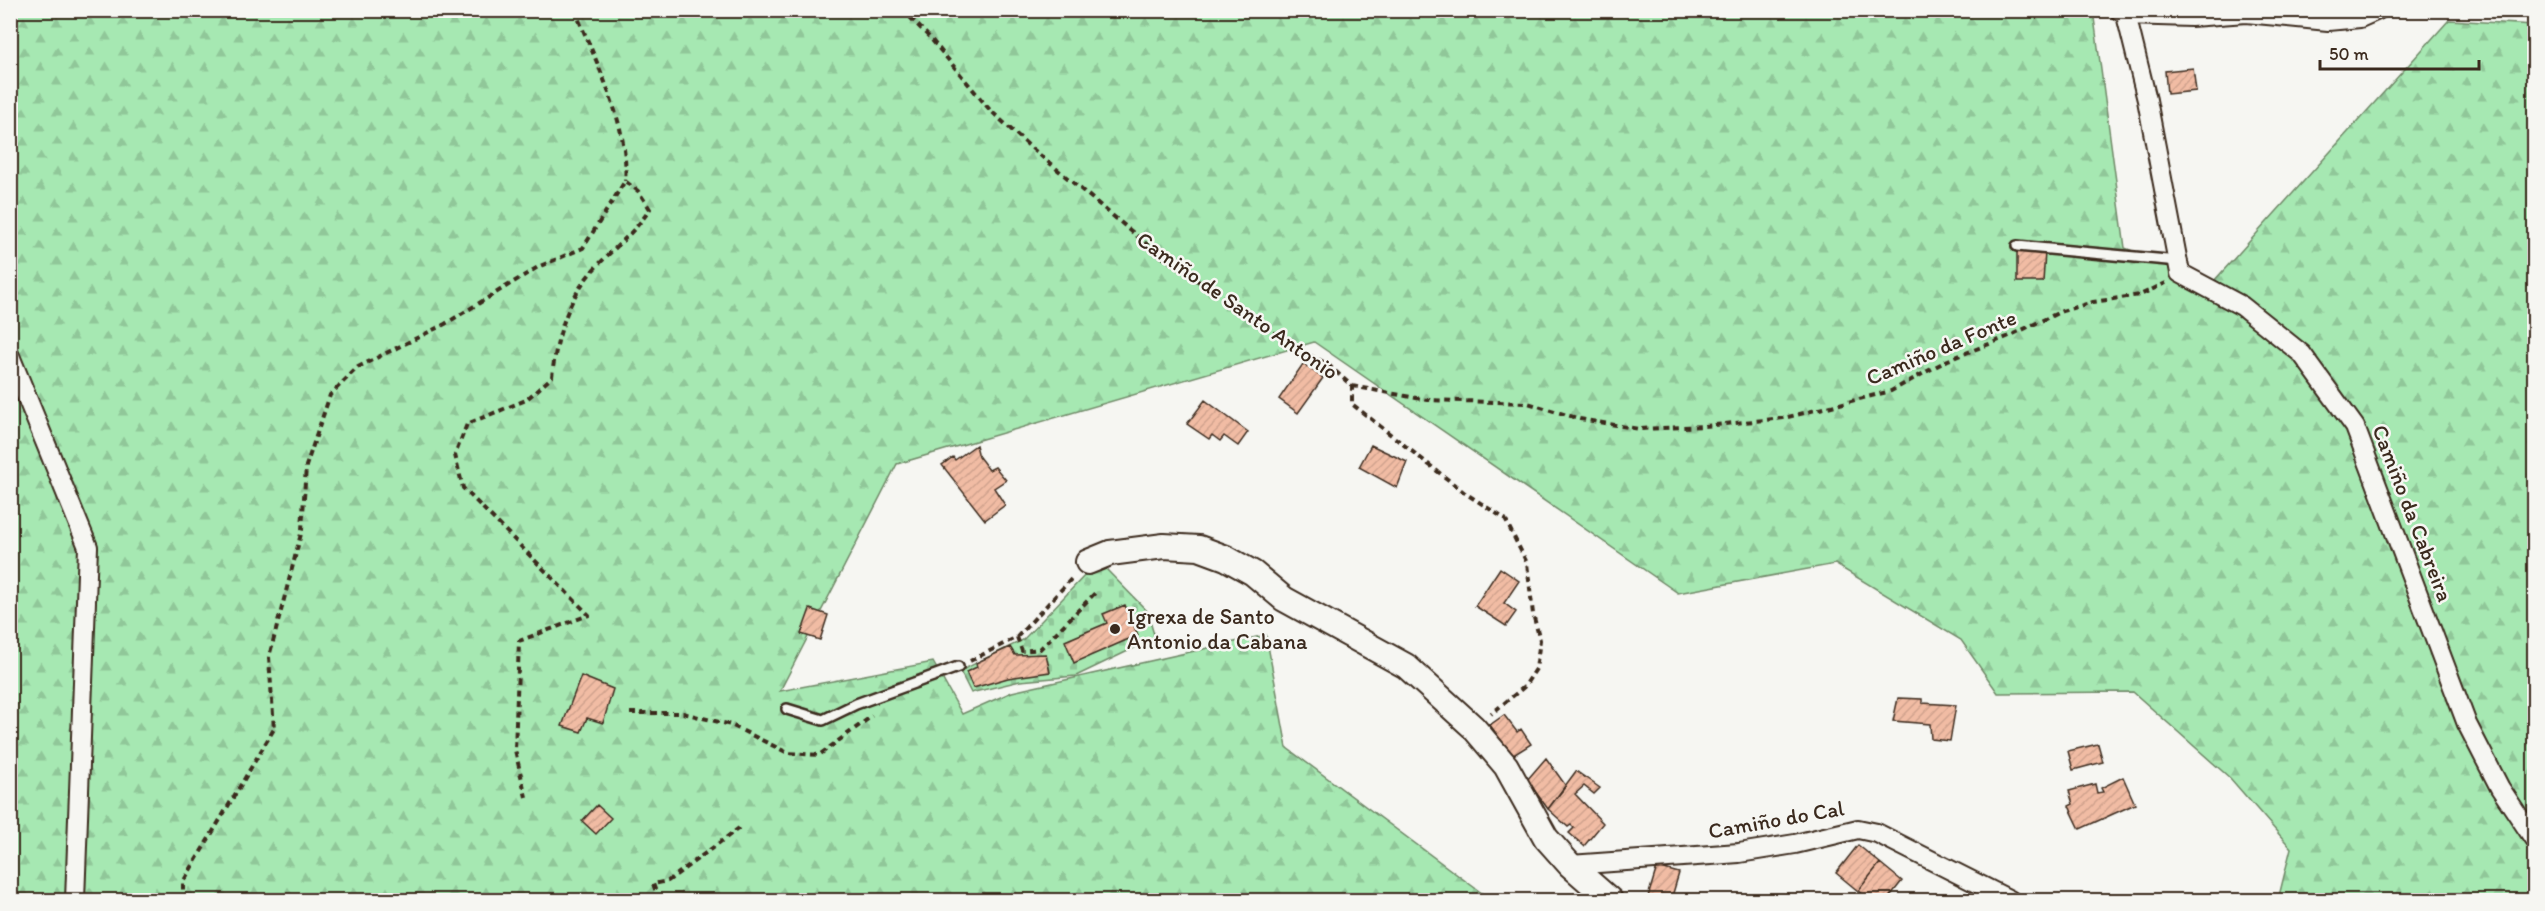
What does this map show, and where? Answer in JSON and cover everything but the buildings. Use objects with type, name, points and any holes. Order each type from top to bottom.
[{"type":"street","points":[[2179,267],[2147,100],[2122,13],[2191,17],[2246,13],[2328,21],[2360,18],[2378,10]]},
{"type":"street","name":"Camiño da Cabreira","points":[[2179,267],[2242,306],[2302,354],[2355,427],[2467,724],[2500,788],[2535,839]]},
{"type":"street","points":[[10,356],[88,547],[75,900]]},
{"type":"street","points":[[1088,562],[1110,554],[1164,546],[1199,549],[1226,558],[1253,573],[1284,599],[1406,666],[1473,727],[1506,766],[1545,838],[1570,865],[1610,900]]},
{"type":"street","name":"Camiño do Cal","points":[[1570,865],[1739,853],[1795,844],[1858,829],[1877,832],[2010,900]]},
{"type":"lane","points":[[2017,246],[2179,267]]},
{"type":"lane","points":[[787,709],[823,720],[856,704],[958,667]]},
{"type":"path","points":[[183,900],[183,882],[274,729],[269,657],[302,530],[306,466],[330,395],[358,367],[445,324],[538,267],[583,248],[625,181],[627,165],[617,117],[575,10]]},
{"type":"path","name":"Camiño de Santo Antonio","points":[[903,10],[931,39],[990,110],[1161,256],[1304,353],[1326,363],[1352,386],[1352,404],[1465,493],[1505,519],[1527,563],[1533,614],[1540,640],[1536,669],[1524,687],[1473,727]]},
{"type":"path","points":[[526,797],[515,750],[519,641],[589,615],[463,488],[455,455],[467,424],[526,400],[552,377],[555,346],[568,309],[595,268],[638,227],[650,208],[638,191],[625,181]]},
{"type":"path","name":"Camiño da Fonte","points":[[1352,386],[1427,400],[1528,403],[1580,419],[1639,429],[1705,426],[1784,418],[1890,391],[1948,360],[2007,337],[2062,311],[2093,302],[2140,295],[2175,279],[2179,267]]},
{"type":"path","points":[[1088,562],[1017,637],[1022,651],[1040,649],[1095,593]]},
{"type":"path","points":[[659,900],[653,884],[668,881],[739,828]]},
{"type":"green space","points":[[10,11],[2082,11],[2094,18],[2125,248],[2213,282],[2449,20],[2534,25],[2534,892],[2524,900],[2278,900],[2291,848],[2230,778],[2133,692],[1998,693],[1961,640],[1835,564],[1678,593],[1314,342],[897,464],[780,691],[933,662],[962,714],[1012,692],[1266,635],[1287,748],[1491,900],[11,900]]},
{"type":"green space","points":[[1106,569],[1147,611],[1155,638],[1076,676],[1020,681],[971,693],[960,671],[1023,640],[1089,571]]},
{"type":"place","name":"Igrexa de Santo Antonio da Cabana","points":[[1115,629]]}]
